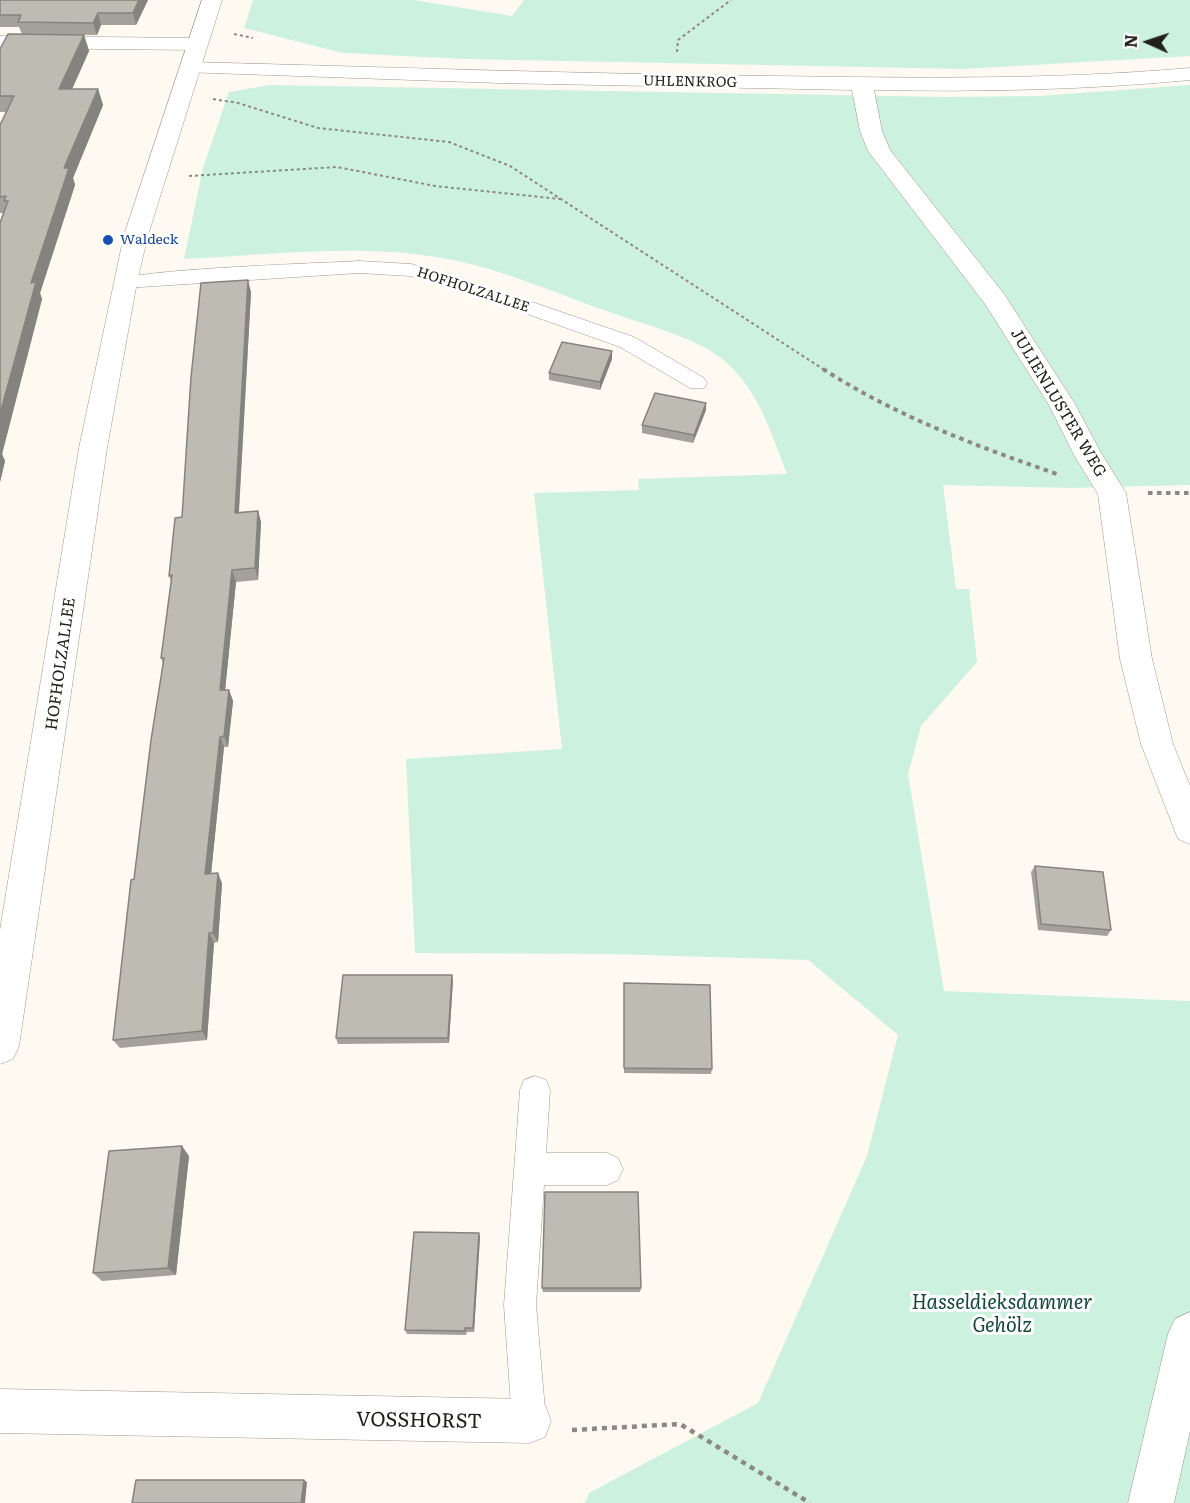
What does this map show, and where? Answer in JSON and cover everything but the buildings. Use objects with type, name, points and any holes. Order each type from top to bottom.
[{"type":"street","name":"HOFHOLZALLEE","points":[[0,1046],[93,448],[125,282],[136,235],[212,0]]},
{"type":"street","points":[[0,42],[197,44]]},
{"type":"street","name":"UHLENKROG","points":[[190,68],[673,82],[862,84],[1031,84],[1190,74]]},
{"type":"street","name":"JULIENLUSTER WEG","points":[[862,84],[871,131],[879,151],[995,300],[1062,404],[1088,455],[1112,493],[1136,659],[1157,744],[1190,829]]},
{"type":"street","points":[[1151,1503],[1190,1334]]},
{"type":"street","name":"VOSSHORST","points":[[0,1411],[530,1421]]},
{"type":"lane","name":"HOFHOLZALLEE","points":[[125,282],[188,276],[359,267],[411,270],[461,284],[627,342],[697,383]]},
{"type":"lane","points":[[530,1421],[520,1305],[535,1090]]},
{"type":"lane","points":[[530,1168],[607,1169]]},
{"type":"path","points":[[673,82],[678,40],[731,0]]},
{"type":"path","points":[[180,99],[223,99],[318,128],[449,142],[510,166],[854,389],[907,418],[970,445],[1112,493]]},
{"type":"path","points":[[154,178],[337,167],[435,186],[561,199]]},
{"type":"path","points":[[530,1421],[536,1432],[680,1424],[810,1503]]},
{"type":"green space","points":[[253,0],[414,0],[512,16],[524,0],[1190,0],[1190,56],[963,69],[465,59],[343,53],[244,28]]},
{"type":"green space","name":"Hasseldieksdammer Gehölz","points":[[270,85],[946,97],[1038,96],[1190,85],[1190,485],[1071,488],[943,485],[956,589],[969,589],[977,662],[921,726],[908,774],[944,991],[1190,1001],[1190,1503],[585,1503],[589,1493],[758,1403],[867,1156],[898,1035],[808,960],[611,954],[415,953],[406,759],[562,749],[534,493],[639,490],[638,479],[787,474],[770,429],[748,387],[738,374],[716,354],[659,328],[508,275],[442,258],[378,251],[346,251],[184,259],[203,168],[229,92]]},
{"type":"place","name":"Waldeck","points":[[108,240]]}]
